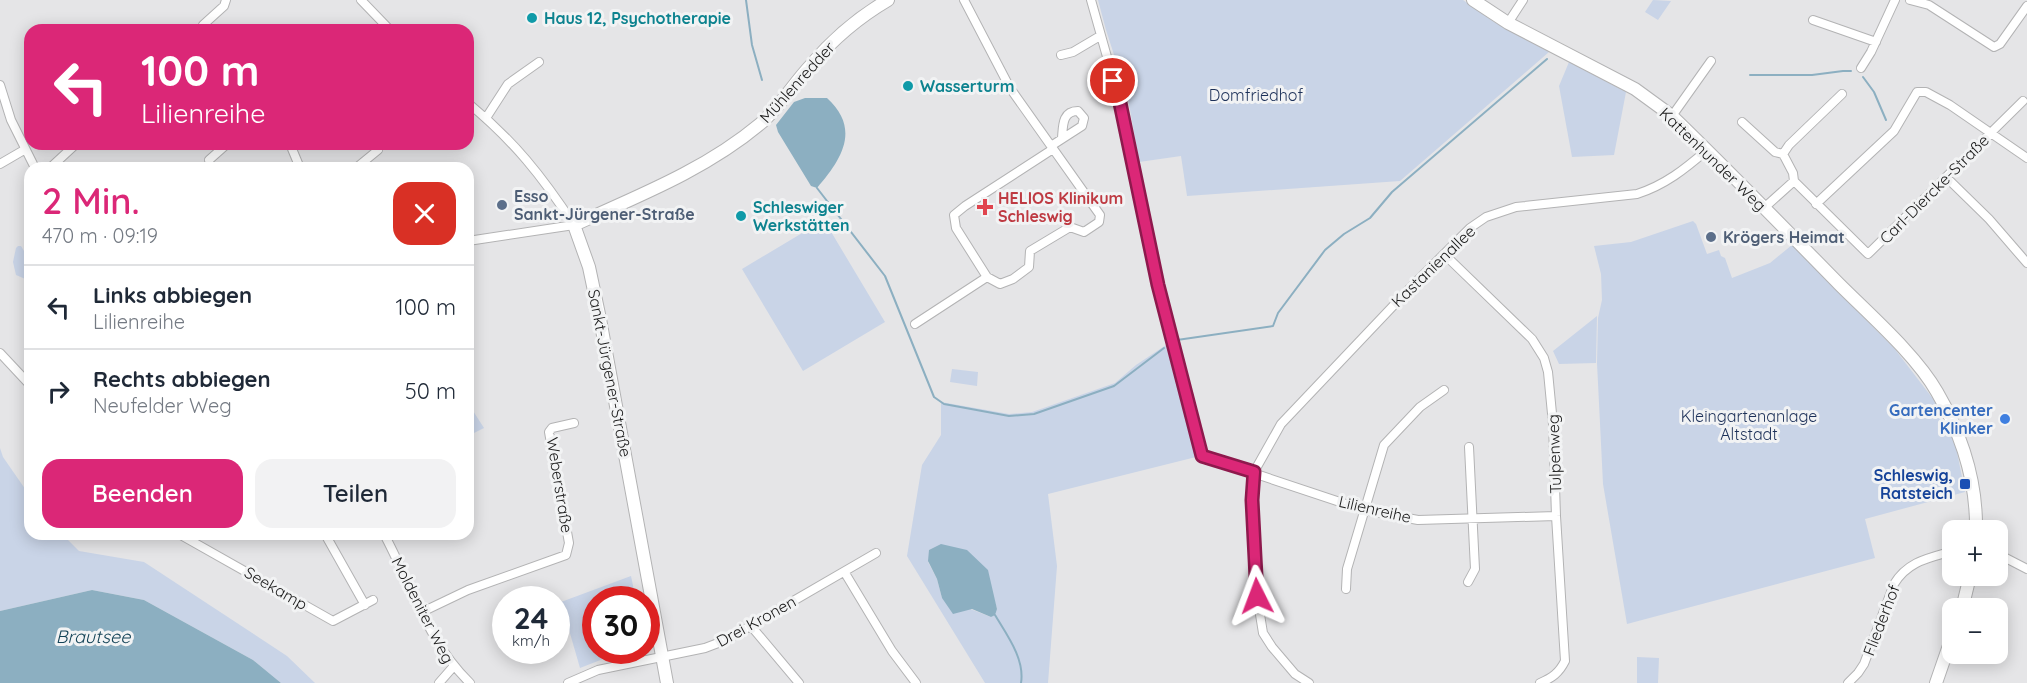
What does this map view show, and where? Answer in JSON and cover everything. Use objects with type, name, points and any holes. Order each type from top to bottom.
[{"type":"street","points":[[206,24],[224,6],[226,0]]},
{"type":"street","points":[[360,0],[384,24]]},
{"type":"street","name":"Mühlenredder","points":[[574,225],[671,180],[731,146],[762,122],[785,98],[810,65],[851,24],[888,0]]},
{"type":"street","points":[[964,0],[1010,88],[1052,147],[1100,215],[1099,222],[1084,232],[1070,227],[1030,251],[1029,267],[1013,279],[1000,284],[987,277],[956,228],[954,215],[964,206],[1052,147],[1062,138]]},
{"type":"street","points":[[1061,55],[1100,36],[1091,0]]},
{"type":"street","name":"Kattenhunder Weg","points":[[1473,0],[1508,23],[1635,89],[1672,116],[1897,342],[1936,390],[1960,438],[1966,458],[1976,520]]},
{"type":"street","points":[[1508,23],[1523,0]]},
{"type":"street","points":[[1861,68],[1895,0]]},
{"type":"street","points":[[1910,0],[1929,5],[1994,47],[2000,44],[2027,6]]},
{"type":"street","points":[[1813,21],[1876,42]]},
{"type":"street","name":"Lilienreihe","points":[[1100,36],[1120,103],[1158,285],[1202,456],[1364,510],[1418,520],[1556,516]]},
{"type":"street","points":[[1672,116],[1711,61]]},
{"type":"street","points":[[486,118],[508,84],[539,62]]},
{"type":"street","points":[[0,85],[11,120],[31,162]]},
{"type":"street","points":[[1816,204],[1894,131],[1917,92],[1926,92],[1950,105],[2027,158]]},
{"type":"street","points":[[1783,154],[1789,145],[1842,94]]},
{"type":"street","name":"Carl-Diercke-Straße","points":[[1794,181],[1868,254],[2023,101]]},
{"type":"street","name":"Sankt-Jürgener-Straße","points":[[474,108],[518,148],[546,181],[574,225],[589,267],[667,683]]},
{"type":"street","points":[[1742,122],[1775,152],[1783,154],[1793,173],[1794,181],[1764,208]]},
{"type":"street","points":[[0,164],[24,150]]},
{"type":"street","points":[[56,162],[70,150]]},
{"type":"street","points":[[209,160],[220,150]]},
{"type":"street","points":[[363,162],[378,150]]},
{"type":"street","name":"Kastanienallee","points":[[1254,472],[1268,446],[1292,411],[1470,228],[1486,217],[1516,207],[1637,194],[1674,177],[1707,150]]},
{"type":"street","points":[[1946,177],[2025,256]]},
{"type":"street","points":[[474,240],[574,225]]},
{"type":"street","name":"Tulpenweg","points":[[1444,254],[1532,339],[1544,358],[1548,372],[1565,661],[1560,671],[1540,683]]},
{"type":"street","points":[[915,324],[987,277]]},
{"type":"street","points":[[0,353],[24,379]]},
{"type":"street","points":[[1346,589],[1347,569],[1384,445],[1420,407],[1444,390]]},
{"type":"street","name":"Weberstraße","points":[[422,612],[468,590],[566,555],[569,543],[549,432],[552,428],[574,423]]},
{"type":"street","points":[[1468,582],[1475,569],[1469,447]]},
{"type":"street","points":[[1254,472],[1252,500],[1259,618],[1263,633],[1284,663],[1309,683]]},
{"type":"street","name":"Seekamp","points":[[190,540],[333,621],[374,600]]},
{"type":"street","points":[[328,540],[365,605]]},
{"type":"street","name":"Moldeniter Weg","points":[[387,540],[440,647],[453,668],[439,683]]},
{"type":"street","name":"Drei Kronen","points":[[567,683],[598,670],[705,648],[726,640],[876,553]]},
{"type":"street","name":"Fliederhof","points":[[1848,683],[1864,664],[1894,584],[1900,575],[1920,560],[1942,554]]},
{"type":"street","points":[[2008,559],[2027,569]]},
{"type":"street","points":[[844,573],[892,651],[916,683]]},
{"type":"street","points":[[751,626],[799,683]]},
{"type":"street","points":[[1936,683],[1943,664]]},
{"type":"street","points":[[453,668],[470,683]]},
{"type":"green space","name":"Domfriedhof","points":[[1098,0],[1463,0],[1494,22],[1549,52],[1400,181],[1187,196],[1181,156],[1139,162],[1128,98]]},
{"type":"green space","points":[[1653,0],[1671,1],[1658,20],[1645,12]]},
{"type":"green space","points":[[1569,62],[1626,92],[1614,155],[1572,157],[1559,86]]},
{"type":"green space","points":[[824,220],[885,322],[803,371],[742,269]]},
{"type":"green space","name":"Kleingartenanlage Altstadt","points":[[1693,221],[1707,254],[1719,250],[1721,256],[1725,258],[1732,278],[1770,263],[1792,245],[1894,348],[1937,404],[1956,447],[1965,492],[1865,519],[1875,558],[1627,624],[1603,484],[1597,363],[1598,318],[1602,300],[1601,274],[1594,246],[1631,242]]},
{"type":"green space","points":[[21,246],[24,251],[24,278],[16,275],[13,262],[16,248]]},
{"type":"green space","points":[[1597,316],[1596,363],[1559,364],[1553,351]]},
{"type":"green space","points":[[1166,345],[1196,457],[1048,494],[1057,566],[1048,683],[985,683],[907,556],[922,465],[941,435],[941,402],[1009,414],[1032,412],[1115,383],[1136,365]],"holes":[[[928,562],[992,592],[997,609],[991,617],[942,598],[937,579]]]},
{"type":"green space","points":[[952,369],[978,372],[977,386],[950,382]]},
{"type":"green space","points":[[474,412],[484,428],[474,433]]},
{"type":"green space","points":[[0,448],[3,457],[24,487],[24,540],[68,540],[79,551],[144,562],[287,656],[315,683],[281,683],[253,660],[144,600],[92,590],[0,611]]},
{"type":"green space","points":[[631,576],[633,586],[604,586]]},
{"type":"green space","points":[[582,594],[582,664],[590,664],[580,668],[570,633],[570,599]]},
{"type":"green space","points":[[1637,657],[1659,658],[1658,683],[1637,683]]},
{"type":"water","points":[[805,98],[827,98],[843,121],[845,132],[840,155],[817,188],[811,186],[776,125],[794,102]]},
{"type":"water","points":[[941,544],[967,550],[988,570],[997,609],[995,615],[991,617],[972,609],[953,614],[942,598],[937,579],[928,561],[929,550]]},
{"type":"water","name":"Brautsee","points":[[92,590],[144,600],[253,660],[281,683],[0,683],[0,611]]},
{"type":"waterway","points":[[746,0],[752,45],[762,80]]},
{"type":"waterway","points":[[1177,340],[1273,326],[1278,313],[1325,250],[1344,234],[1370,218],[1392,192],[1547,59]]},
{"type":"waterway","points":[[1750,75],[1812,75],[1851,71]]},
{"type":"waterway","points":[[1863,77],[1874,92],[1886,120]]},
{"type":"waterway","points":[[817,188],[885,276],[934,397],[944,404],[1009,416],[1034,414],[1114,386],[1164,348]]},
{"type":"waterway","points":[[995,615],[1018,656],[1022,674],[1021,683]]},
{"type":"place","name":"Haus 12, Psychotherapie","points":[[532,18]]},
{"type":"place","name":"Wasserturm","points":[[908,86]]},
{"type":"place","name":"Esso Sankt-Jürgener-Straße","points":[[502,205]]},
{"type":"place","name":"HELIOS Klinikum Schleswig","points":[[985,207]]},
{"type":"place","name":"Schleswiger Werkstätten","points":[[741,216]]},
{"type":"place","name":"Krögers Heimat","points":[[1711,237]]},
{"type":"place","name":"Gartencenter Klinker","points":[[2005,419]]},
{"type":"place","name":"Schleswig, Ratsteich","points":[[1965,484]]},
{"type":"route","points":[[1113,81],[1120,103],[1158,285],[1202,456],[1254,472],[1252,500],[1257,596]]}]
